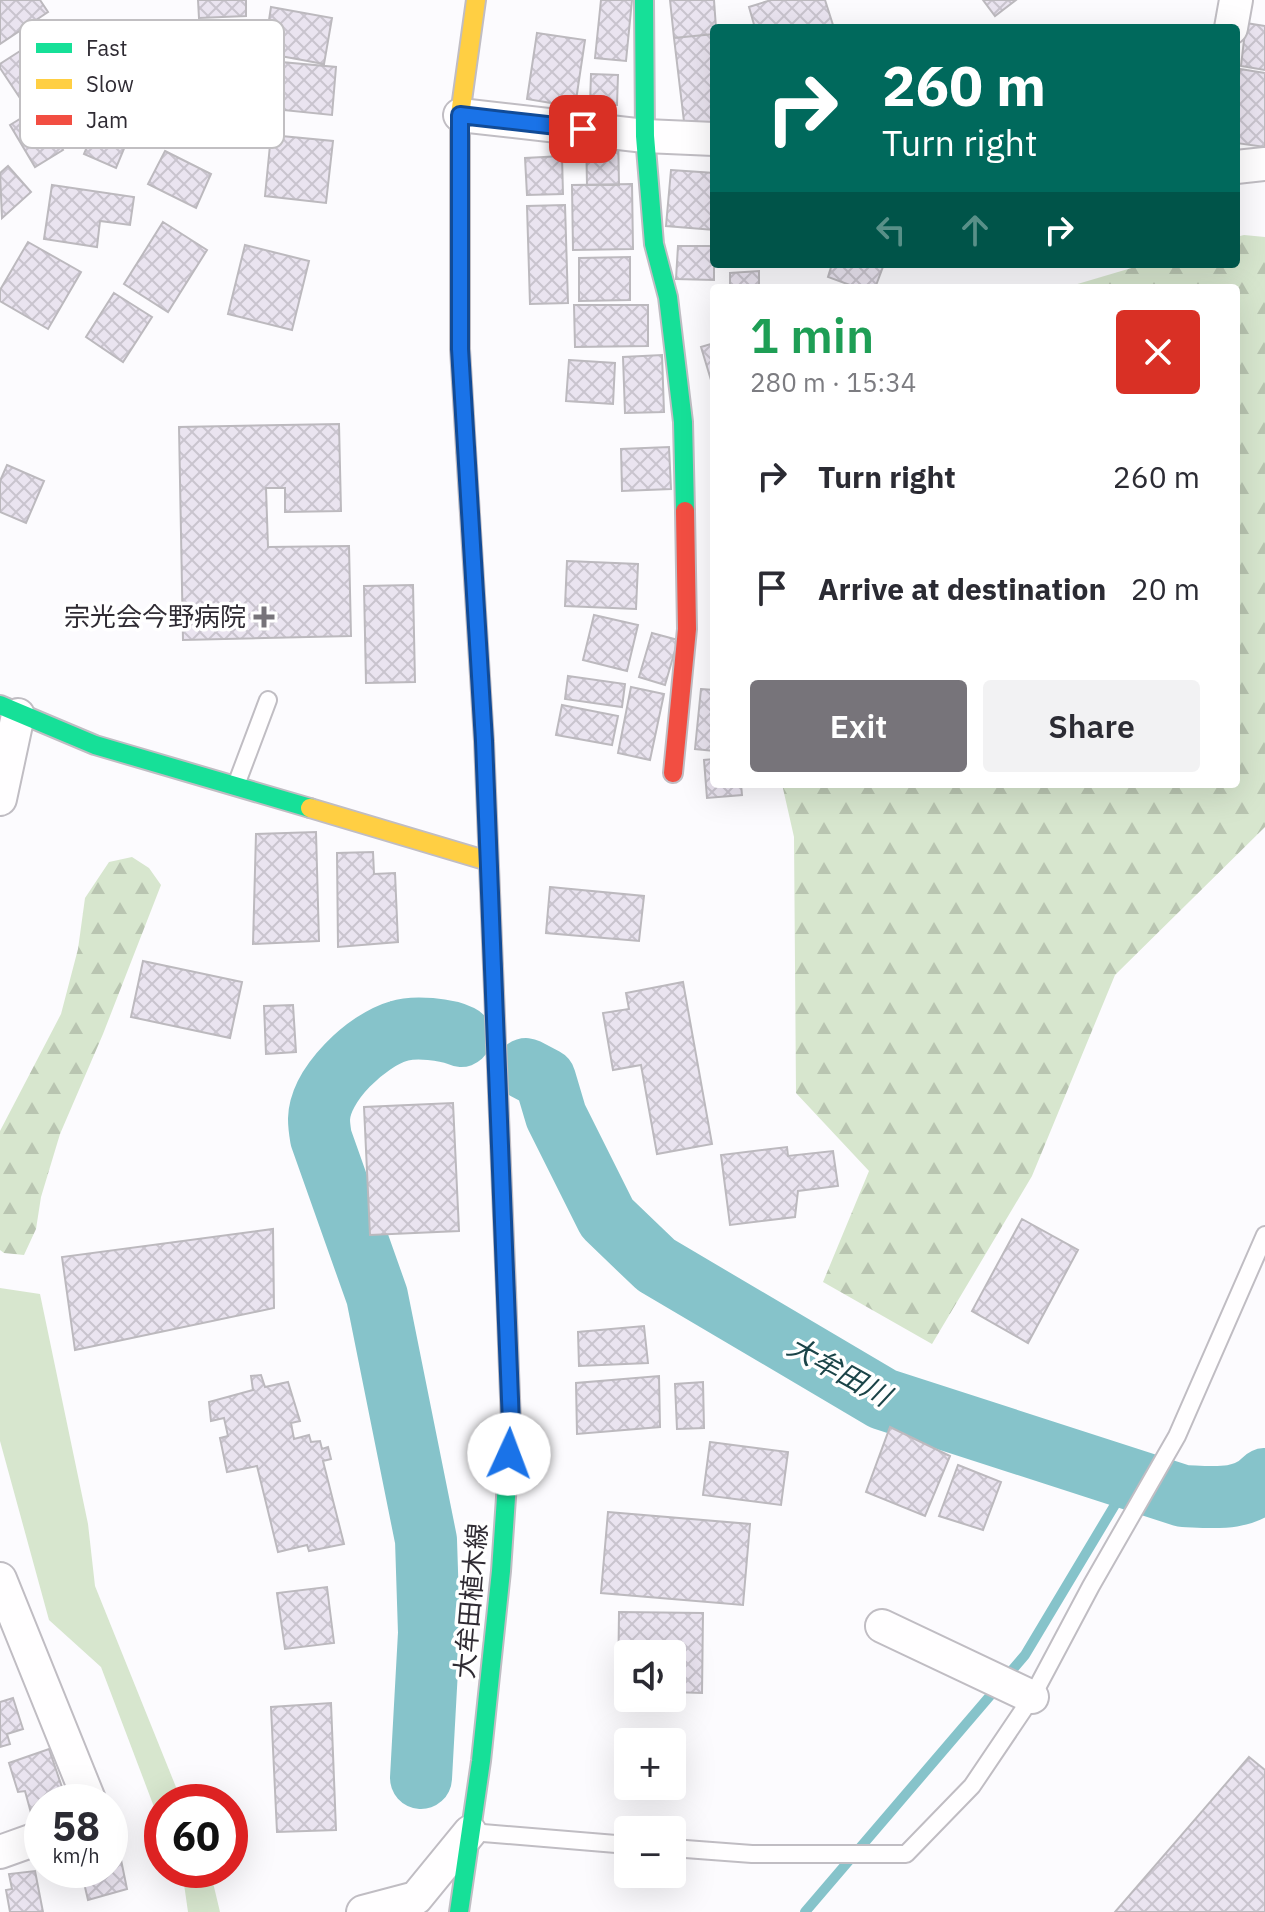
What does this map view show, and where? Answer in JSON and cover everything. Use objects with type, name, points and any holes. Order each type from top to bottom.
[{"type":"main road","name":"大牟田植木線","points":[[459,1912],[481,1761],[500,1587],[511,1424],[484,741],[460,349],[460,115],[476,0]]},
{"type":"main road","points":[[644,0],[645,136],[654,244],[668,297],[683,422],[687,629],[673,773]]},
{"type":"main road","points":[[9,710],[95,745],[488,861]]},
{"type":"street","points":[[1232,24],[1236,0]]},
{"type":"street","points":[[460,115],[645,136],[710,139]]},
{"type":"street","points":[[1240,167],[1265,164]]},
{"type":"street","points":[[0,799],[9,710]]},
{"type":"street","points":[[0,1579],[83,1784]]},
{"type":"street","points":[[882,1626],[1032,1697]]},
{"type":"street","points":[[363,1912],[416,1898],[470,1832]]},
{"type":"street","points":[[0,1852],[24,1843]]},
{"type":"lane","points":[[235,786],[268,700]]},
{"type":"lane","points":[[686,1849],[752,1854],[906,1854],[972,1786],[1032,1697],[1177,1436],[1265,1235]]},
{"type":"lane","points":[[470,1832],[614,1844]]},
{"type":"green space","points":[[1240,236],[1265,237],[1265,827],[1115,975],[1032,1176],[932,1344],[823,1282],[869,1171],[796,1093],[794,837],[783,788],[1240,788],[1240,284],[1078,284],[1132,268],[1240,268]]},
{"type":"green space","points":[[132,857],[149,868],[161,885],[60,1134],[41,1197],[36,1229],[24,1255],[4,1253],[0,1250],[0,1131],[61,1014],[78,949],[85,898],[109,862]]},
{"type":"green space","points":[[0,1288],[40,1294],[88,1524],[95,1586],[175,1784],[145,1784],[101,1667],[49,1620],[0,1441]]},
{"type":"green space","points":[[185,1888],[214,1888],[220,1912],[188,1912]]},
{"type":"building","points":[[0,0],[40,0],[48,12],[36,20],[20,20],[20,31],[0,44]]},
{"type":"building","points":[[198,0],[246,0],[246,16],[199,18]]},
{"type":"building","points":[[601,0],[632,0],[626,61],[595,58]]},
{"type":"building","points":[[670,0],[714,0],[716,24],[710,24],[710,34],[674,38]]},
{"type":"building","points":[[771,0],[825,0],[833,24],[754,24],[749,7]]},
{"type":"building","points":[[983,0],[1016,0],[995,16]]},
{"type":"building","points":[[271,7],[332,18],[324,64],[284,57],[284,20],[269,20]]},
{"type":"building","points":[[1246,23],[1265,26],[1265,70],[1241,66]]},
{"type":"building","points":[[537,33],[585,40],[575,107],[527,99]]},
{"type":"building","points":[[710,34],[710,135],[686,138],[674,38]]},
{"type":"building","points":[[20,51],[20,98],[0,68],[0,64]]},
{"type":"building","points":[[284,62],[336,67],[332,115],[284,110]]},
{"type":"building","points":[[1240,69],[1265,73],[1265,147],[1240,144]]},
{"type":"building","points":[[591,74],[618,75],[617,105],[590,104]]},
{"type":"building","points":[[20,119],[20,142],[10,125]]},
{"type":"building","points":[[586,132],[618,132],[619,185],[587,185]]},
{"type":"building","points":[[284,136],[333,141],[326,203],[265,196],[270,148],[284,148]]},
{"type":"building","points":[[24,148],[62,148],[63,150],[35,167]]},
{"type":"building","points":[[86,148],[124,148],[116,168],[84,154]]},
{"type":"building","points":[[165,151],[211,174],[196,208],[148,184]]},
{"type":"building","points":[[562,156],[563,194],[527,195],[525,158]]},
{"type":"building","points":[[8,166],[31,192],[2,218],[0,173]]},
{"type":"building","points":[[671,170],[710,173],[710,230],[666,226]]},
{"type":"building","points":[[632,184],[633,249],[573,250],[572,185]]},
{"type":"building","points":[[52,185],[134,197],[130,225],[100,221],[97,247],[44,239]]},
{"type":"building","points":[[565,205],[568,303],[530,304],[527,206]]},
{"type":"building","points":[[163,222],[207,250],[168,312],[124,284]]},
{"type":"building","points":[[28,242],[81,272],[48,329],[0,301],[0,290]]},
{"type":"building","points":[[245,245],[309,261],[292,330],[228,314]]},
{"type":"building","points":[[678,246],[710,246],[710,268],[714,268],[714,280],[676,279]]},
{"type":"building","points":[[630,257],[630,300],[579,301],[579,258]]},
{"type":"building","points":[[831,268],[882,268],[876,284],[847,284],[828,277]]},
{"type":"building","points":[[759,271],[759,284],[730,284],[730,273]]},
{"type":"building","points":[[114,293],[152,317],[123,362],[86,337]]},
{"type":"building","points":[[574,305],[648,305],[648,346],[575,347]]},
{"type":"building","points":[[710,344],[710,377],[701,347]]},
{"type":"building","points":[[662,355],[664,412],[625,413],[623,357]]},
{"type":"building","points":[[569,360],[615,363],[613,404],[566,401]]},
{"type":"building","points":[[339,424],[341,511],[285,512],[285,488],[266,488],[268,547],[349,546],[351,636],[183,640],[179,427]]},
{"type":"building","points":[[669,447],[671,489],[622,491],[621,449]]},
{"type":"building","points":[[7,465],[44,481],[26,523],[0,512],[0,481]]},
{"type":"building","points":[[567,561],[638,564],[636,609],[565,606]]},
{"type":"building","points":[[413,585],[415,682],[366,683],[364,586]]},
{"type":"building","points":[[594,615],[638,625],[627,671],[583,660]]},
{"type":"building","points":[[652,633],[678,640],[665,685],[639,677]]},
{"type":"building","points":[[568,676],[625,684],[622,707],[565,699]]},
{"type":"building","points":[[631,687],[664,694],[650,760],[618,753]]},
{"type":"building","points":[[701,689],[710,690],[710,751],[695,749]]},
{"type":"building","points":[[562,705],[618,716],[612,745],[556,735]]},
{"type":"building","points":[[710,759],[710,788],[741,788],[742,795],[707,798],[704,760]]},
{"type":"building","points":[[316,832],[319,941],[253,944],[256,834]]},
{"type":"building","points":[[373,852],[374,874],[395,873],[398,942],[338,947],[337,853]]},
{"type":"building","points":[[550,887],[644,896],[639,941],[546,933]]},
{"type":"building","points":[[143,961],[242,982],[230,1038],[131,1017]]},
{"type":"building","points":[[683,982],[712,1144],[657,1154],[641,1065],[613,1070],[603,1013],[629,1009],[626,993]]},
{"type":"building","points":[[293,1005],[296,1052],[266,1054],[264,1006]]},
{"type":"building","points":[[453,1103],[459,1231],[370,1235],[364,1107]]},
{"type":"building","points":[[787,1147],[788,1156],[833,1151],[838,1186],[798,1191],[795,1217],[730,1225],[721,1155]]},
{"type":"building","points":[[1022,1219],[1078,1250],[1028,1343],[972,1311]]},
{"type":"building","points":[[273,1229],[274,1308],[75,1350],[62,1257]]},
{"type":"building","points":[[644,1326],[648,1363],[579,1366],[578,1332]]},
{"type":"building","points":[[261,1375],[265,1387],[288,1382],[300,1421],[291,1423],[294,1439],[309,1435],[311,1442],[320,1441],[322,1449],[328,1447],[331,1459],[323,1461],[344,1544],[309,1551],[307,1545],[278,1552],[257,1466],[227,1472],[220,1438],[228,1436],[224,1418],[211,1421],[209,1402],[253,1390],[251,1376]]},
{"type":"building","points":[[659,1376],[660,1427],[577,1434],[576,1383]]},
{"type":"building","points":[[703,1382],[704,1428],[677,1429],[675,1384]]},
{"type":"building","points":[[890,1427],[950,1456],[925,1516],[866,1492]]},
{"type":"building","points":[[710,1442],[788,1452],[781,1505],[703,1495]]},
{"type":"building","points":[[958,1465],[1001,1482],[983,1530],[939,1516]]},
{"type":"building","points":[[608,1512],[750,1524],[743,1605],[601,1593]]},
{"type":"building","points":[[327,1587],[334,1643],[285,1649],[277,1593]]},
{"type":"building","points":[[619,1612],[703,1613],[702,1693],[686,1692],[686,1640],[619,1640]]},
{"type":"building","points":[[13,1698],[23,1729],[7,1734],[10,1744],[0,1747],[0,1702]]},
{"type":"building","points":[[331,1703],[336,1830],[277,1832],[271,1707]]},
{"type":"building","points":[[49,1749],[61,1784],[24,1784],[24,1791],[18,1792],[9,1763]]},
{"type":"building","points":[[1249,1757],[1265,1770],[1265,1912],[1115,1912]]},
{"type":"building","points":[[24,1872],[24,1888],[38,1888],[43,1912],[10,1912],[6,1890],[12,1889],[9,1874]]},
{"type":"building","points":[[85,1888],[127,1888],[127,1889],[88,1900]]},
{"type":"waterway","name":"大牟田川","points":[[421,1778],[429,1633],[426,1540],[377,1296],[321,1138],[319,1119],[321,1106],[336,1078],[360,1054],[386,1036],[413,1029],[439,1030],[461,1036]]},
{"type":"waterway","name":"大牟田川","points":[[526,1069],[545,1079],[556,1116],[607,1218],[656,1265],[883,1399],[1183,1496],[1237,1495],[1265,1479]]},
{"type":"waterway","points":[[805,1912],[1025,1655],[1131,1478]]},
{"type":"traffic: fast","points":[[644,0],[645,136],[654,244],[668,297],[683,422],[685,511]]},
{"type":"traffic: fast","points":[[0,705],[95,745],[310,808]]},
{"type":"traffic: fast","points":[[459,1912],[481,1761],[501,1571],[511,1424],[506,1290]]},
{"type":"traffic: slow","points":[[466,450],[460,349],[460,115],[476,0]]},
{"type":"traffic: slow","points":[[310,808],[488,861]]},
{"type":"traffic: slow","points":[[493,966],[506,1290]]},
{"type":"traffic: jam","points":[[466,450],[484,741],[493,966]]},
{"type":"traffic: jam","points":[[673,773],[687,629],[685,511]]},
{"type":"place","name":"宗光会今野病院","points":[[264,617]]},
{"type":"route","points":[[509,1454],[511,1424],[484,741],[460,349],[460,115],[583,129]]}]
